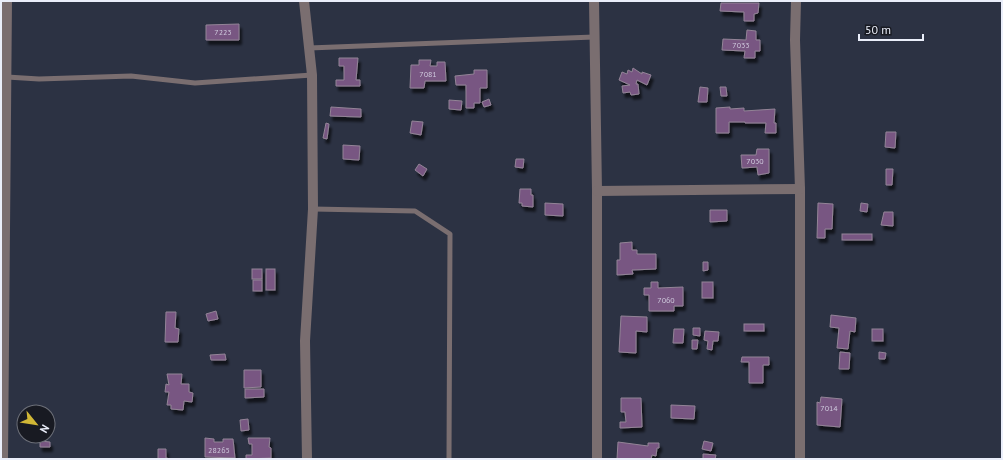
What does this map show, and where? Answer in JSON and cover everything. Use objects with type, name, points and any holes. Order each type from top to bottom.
[{"type":"street","points":[[3,459],[7,77],[4,49],[7,1]]},
{"type":"street","points":[[304,1],[312,75],[313,209],[305,341],[307,459]]},
{"type":"street","points":[[594,1],[597,191],[597,459]]},
{"type":"street","points":[[796,1],[795,40],[800,189],[800,459]]},
{"type":"street","points":[[597,191],[800,189]]},
{"type":"lane","points":[[308,48],[594,37]]},
{"type":"lane","points":[[7,77],[39,80],[131,76],[195,83],[312,75]]},
{"type":"lane","points":[[313,209],[416,211],[450,234],[449,459]]},
{"type":"building","points":[[721,3],[759,3],[758,13],[754,14],[754,21],[744,21],[744,12],[720,11]]},
{"type":"building","points":[[239,24],[239,40],[206,40],[206,25]]},
{"type":"building","points":[[747,30],[756,31],[756,40],[760,40],[760,51],[755,51],[755,58],[744,58],[745,51],[722,50],[723,39],[746,40]]},
{"type":"building","points":[[339,58],[358,58],[356,80],[360,80],[360,86],[336,86],[336,80],[344,80],[344,66],[339,66]]},
{"type":"building","points":[[419,60],[431,60],[430,66],[437,66],[437,62],[445,62],[446,81],[425,81],[424,88],[410,88],[411,65],[419,65]]},
{"type":"building","points":[[633,68],[642,74],[642,72],[651,75],[647,85],[637,80],[636,84],[638,84],[639,94],[631,95],[630,92],[623,93],[622,86],[630,85],[619,80],[622,72],[627,74],[628,70],[632,72]]},
{"type":"building","points":[[474,70],[487,70],[487,88],[480,88],[480,103],[474,103],[474,108],[466,108],[466,85],[456,85],[455,76],[474,74]]},
{"type":"building","points":[[700,87],[708,88],[707,102],[698,102]]},
{"type":"building","points":[[720,87],[726,87],[727,96],[721,96]]},
{"type":"building","points":[[489,99],[491,105],[484,107],[482,102]]},
{"type":"building","points":[[449,100],[462,101],[461,110],[449,109]]},
{"type":"building","points":[[331,107],[361,109],[361,117],[330,116]]},
{"type":"building","points":[[730,107],[730,109],[744,108],[744,111],[775,109],[774,123],[776,123],[776,133],[765,133],[766,123],[729,122],[729,133],[716,133],[716,108]]},
{"type":"building","points":[[412,121],[423,122],[421,135],[410,133]]},
{"type":"building","points":[[326,123],[329,124],[327,139],[323,138]]},
{"type":"building","points":[[886,132],[896,132],[895,148],[885,147]]},
{"type":"building","points":[[343,145],[360,146],[359,160],[343,159]]},
{"type":"building","points":[[757,149],[769,149],[769,173],[758,175],[757,167],[742,168],[741,155],[756,155]]},
{"type":"building","points":[[516,159],[524,159],[523,168],[515,167]]},
{"type":"building","points":[[419,164],[427,169],[423,176],[415,170]]},
{"type":"building","points":[[886,169],[893,169],[892,185],[886,185]]},
{"type":"building","points":[[520,189],[531,189],[531,195],[533,195],[533,207],[522,206],[522,203],[519,203]]},
{"type":"building","points":[[545,203],[563,204],[563,216],[545,215]]},
{"type":"building","points":[[818,203],[833,204],[832,229],[825,229],[825,238],[817,238]]},
{"type":"building","points":[[861,203],[868,204],[867,212],[860,211]]},
{"type":"building","points":[[710,210],[727,210],[727,221],[710,222]]},
{"type":"building","points":[[884,212],[893,212],[893,226],[881,225]]},
{"type":"building","points":[[842,234],[872,234],[872,240],[842,240]]},
{"type":"building","points":[[632,242],[632,250],[637,250],[637,254],[656,254],[656,269],[632,270],[633,274],[617,275],[617,260],[620,260],[620,243]]},
{"type":"building","points":[[703,262],[708,262],[708,270],[703,271]]},
{"type":"building","points":[[252,269],[262,269],[262,279],[252,279]]},
{"type":"building","points":[[266,269],[275,269],[275,290],[266,290]]},
{"type":"building","points":[[253,280],[262,280],[262,291],[253,291]]},
{"type":"building","points":[[651,282],[658,282],[658,288],[683,287],[683,306],[674,306],[674,311],[649,311],[649,295],[644,295],[644,288],[651,288]]},
{"type":"building","points":[[702,282],[713,282],[713,298],[702,298]]},
{"type":"building","points":[[216,311],[218,319],[208,321],[206,314]]},
{"type":"building","points":[[166,312],[176,312],[175,328],[179,329],[178,342],[165,342]]},
{"type":"building","points":[[831,315],[856,318],[855,332],[850,331],[848,349],[837,348],[839,328],[830,327]]},
{"type":"building","points":[[621,316],[647,317],[647,332],[636,331],[636,353],[619,352]]},
{"type":"building","points":[[744,324],[764,324],[764,331],[744,331]]},
{"type":"building","points":[[693,328],[700,328],[700,336],[693,335]]},
{"type":"building","points":[[674,329],[684,329],[683,343],[673,343]]},
{"type":"building","points":[[872,329],[883,329],[883,341],[872,341]]},
{"type":"building","points":[[705,331],[719,332],[718,341],[713,341],[712,350],[707,349],[708,341],[704,340]]},
{"type":"building","points":[[692,340],[698,340],[697,349],[692,349]]},
{"type":"building","points":[[840,352],[850,353],[849,369],[839,369]]},
{"type":"building","points":[[879,352],[886,353],[885,359],[879,359]]},
{"type":"building","points":[[225,354],[226,360],[211,360],[210,355]]},
{"type":"building","points":[[742,357],[769,357],[769,365],[763,365],[763,383],[749,383],[749,362],[741,362]]},
{"type":"building","points":[[244,370],[261,370],[261,387],[244,388]]},
{"type":"building","points":[[167,374],[182,374],[181,384],[189,384],[189,392],[193,393],[192,402],[184,401],[183,410],[171,409],[171,405],[167,405],[169,392],[165,392],[166,384],[169,385]]},
{"type":"building","points":[[245,389],[264,389],[264,397],[245,398]]},
{"type":"building","points":[[821,397],[842,399],[840,427],[817,425],[817,402],[820,403]]},
{"type":"building","points":[[621,398],[641,398],[642,427],[620,428],[620,422],[626,422],[625,412],[621,412]]},
{"type":"building","points":[[671,405],[695,406],[694,419],[671,418]]},
{"type":"building","points":[[248,419],[249,430],[241,431],[240,420]]},
{"type":"building","points":[[205,438],[214,439],[214,442],[223,442],[223,439],[233,439],[235,458],[205,457]]},
{"type":"building","points":[[248,438],[270,438],[269,447],[271,448],[271,458],[246,459],[246,455],[252,455],[252,444],[249,444]]},
{"type":"building","points":[[704,441],[713,443],[711,451],[702,449]]},
{"type":"building","points":[[618,442],[648,446],[648,443],[659,443],[659,448],[657,448],[656,456],[652,455],[651,459],[617,459]]},
{"type":"building","points":[[40,444],[50,444],[50,447],[40,447]]},
{"type":"building","points":[[158,449],[166,449],[166,458],[170,459],[158,459]]},
{"type":"building","points":[[703,454],[716,455],[715,459],[703,459]]}]
